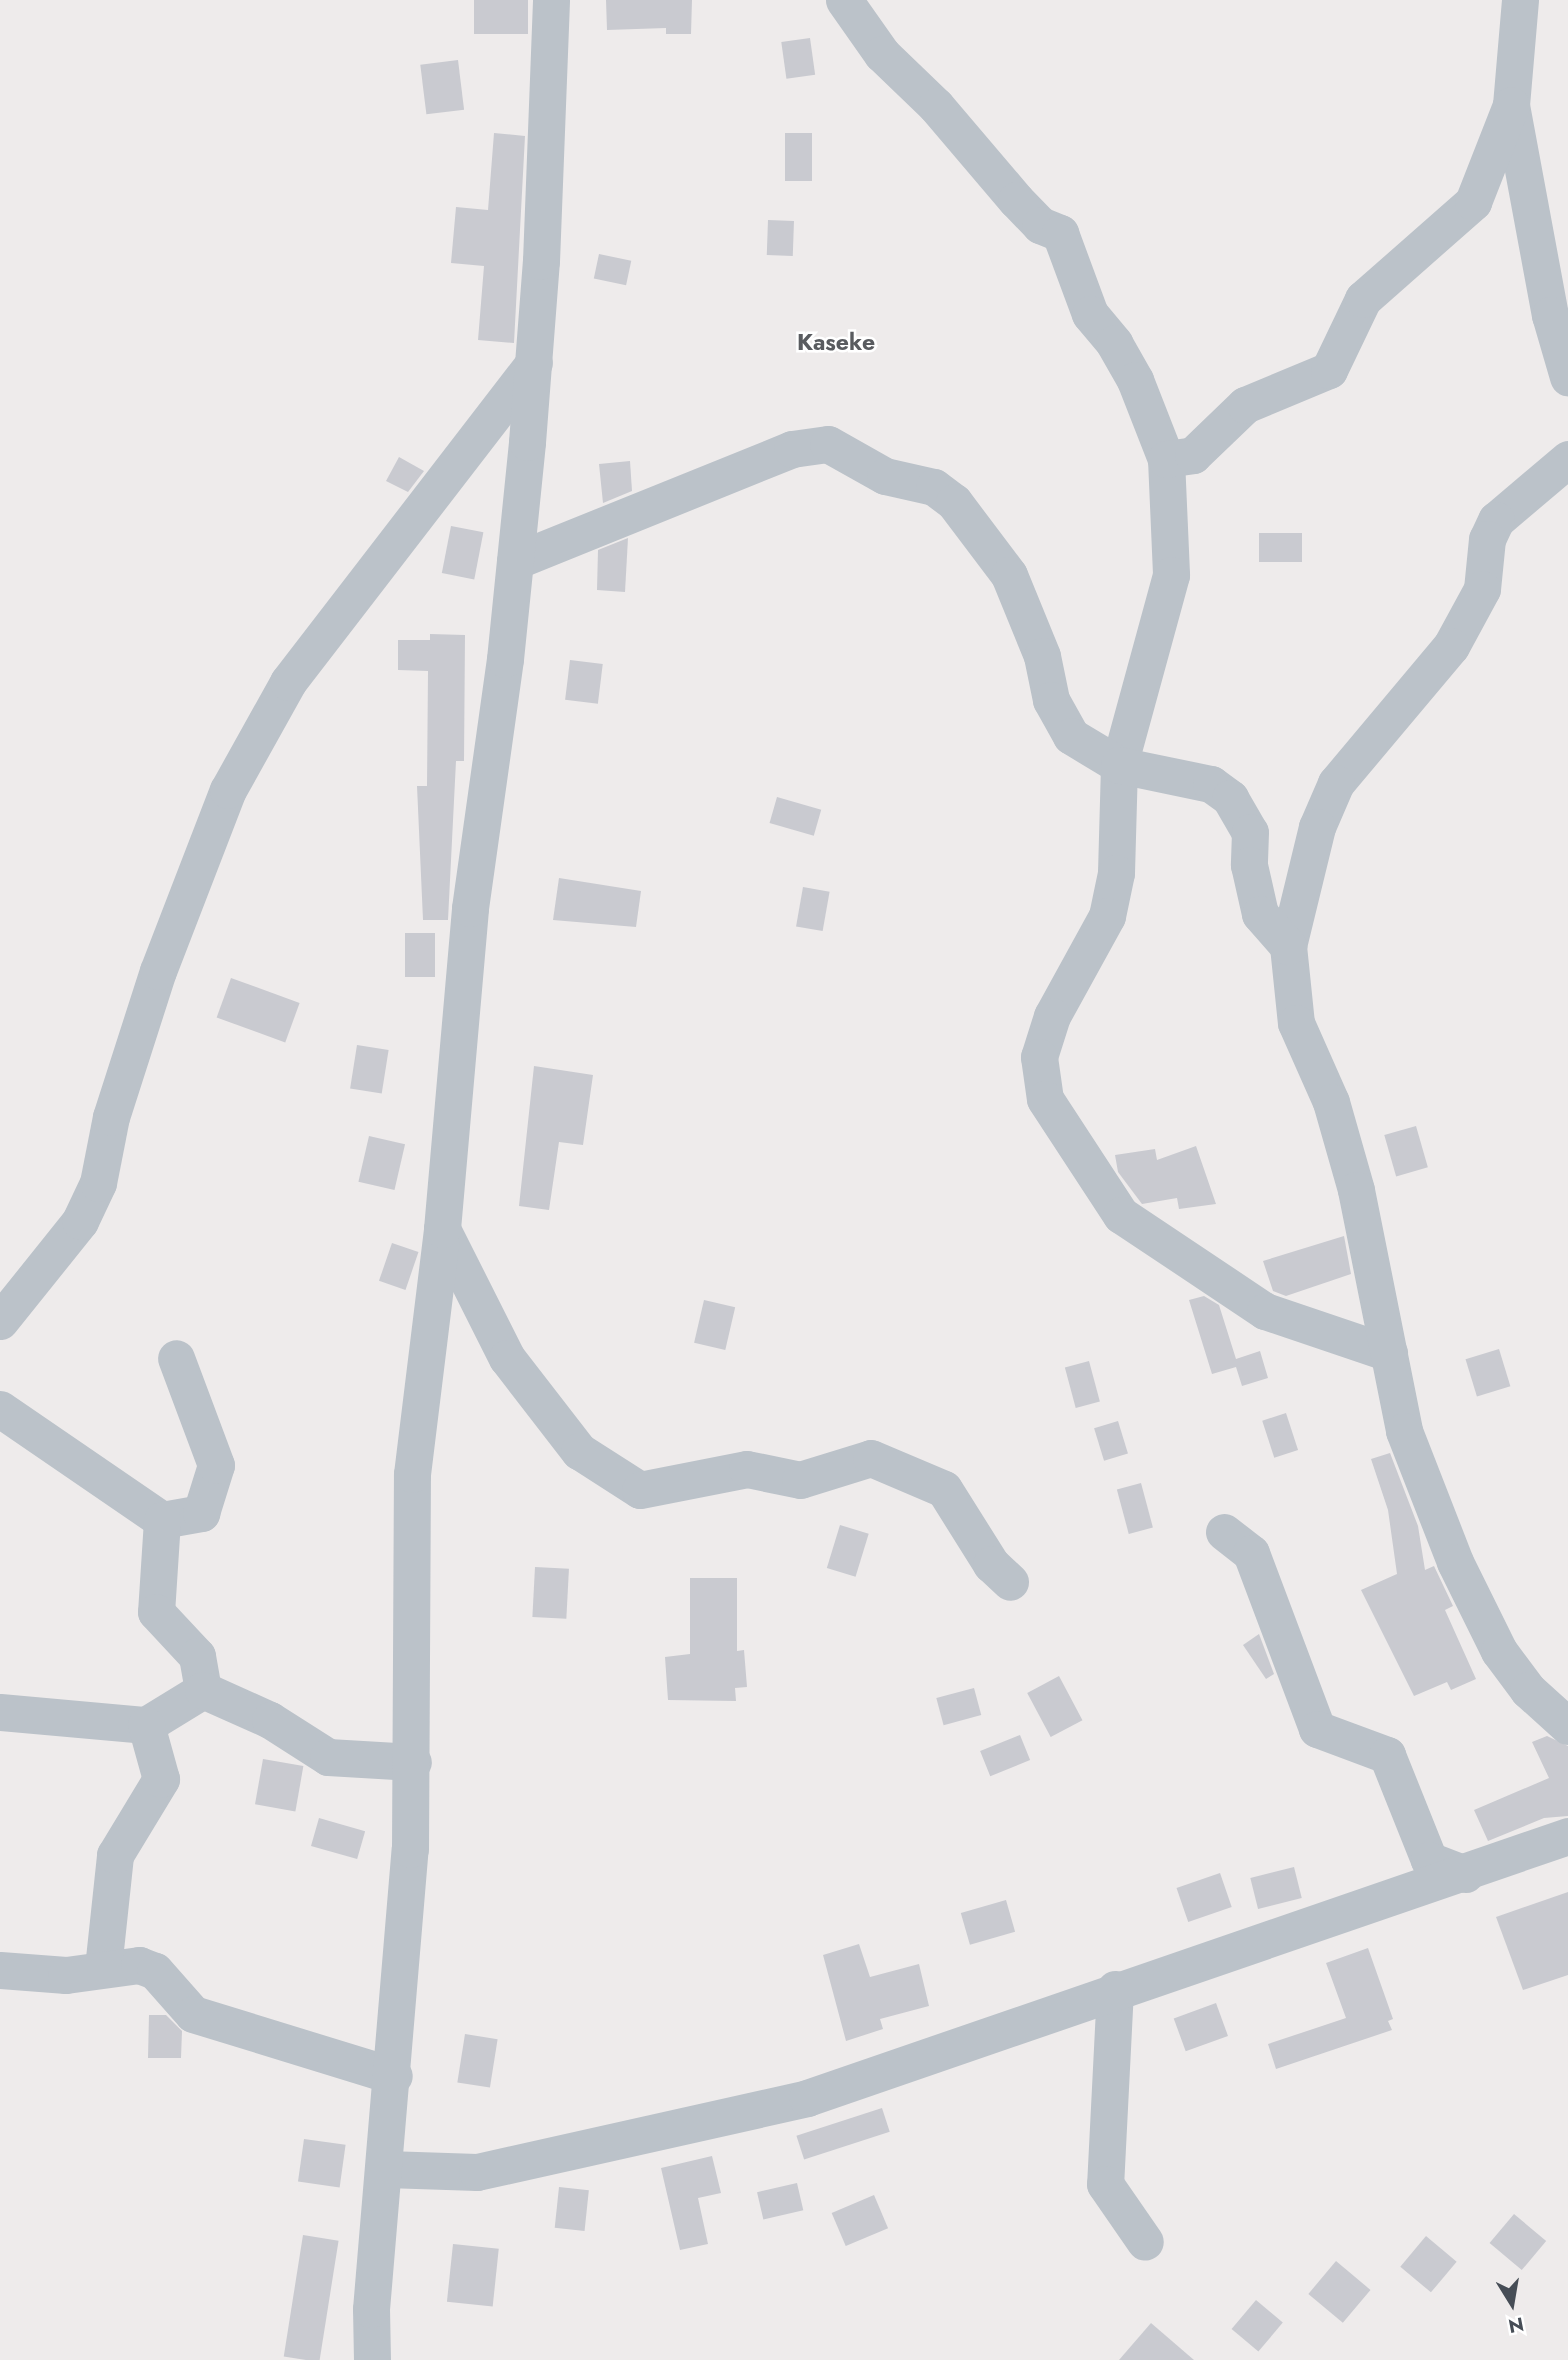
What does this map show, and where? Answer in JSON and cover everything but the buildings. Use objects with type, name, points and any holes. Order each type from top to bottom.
[{"type":"street","points":[[372,2360],[371,2309],[394,2076],[413,1762],[412,1474],[442,1229],[470,908],[515,561],[534,363],[551,0]]},
{"type":"street","points":[[844,0],[882,54],[1040,225],[1060,233],[1090,314],[1114,342],[1135,380],[1166,459],[1171,575],[1119,765],[1116,873],[1107,916],[1052,1016],[1039,1057],[1045,1099],[1121,1215],[1265,1311],[1390,1353]]},
{"type":"street","points":[[1520,0],[1511,105],[1550,315],[1568,377]]},
{"type":"street","points":[[1166,459],[1193,455],[1245,405],[1329,370],[1363,299],[1474,202],[1511,105]]},
{"type":"street","points":[[0,1321],[80,1222],[98,1183],[111,1117],[158,971],[228,790],[288,682],[534,363]]},
{"type":"street","points":[[515,561],[792,449],[828,444],[885,476],[934,487],[954,502],[1009,575],[1042,656],[1051,700],[1071,736],[1119,765],[1211,784],[1230,798],[1250,832],[1249,865],[1261,914],[1288,946]]},
{"type":"street","points":[[1568,459],[1496,520],[1487,539],[1482,589],[1451,646],[1336,783],[1317,827],[1288,946],[1296,1023],[1331,1102],[1390,1353],[1404,1431],[1455,1562],[1499,1651],[1528,1690],[1568,1726]]},
{"type":"street","points":[[442,1229],[507,1358],[579,1451],[640,1490],[747,1469],[800,1480],[871,1458],[944,1489],[990,1564],[1010,1582]]},
{"type":"street","points":[[0,1409],[162,1520],[201,1513],[216,1465],[176,1358]]},
{"type":"street","points":[[162,1520],[156,1612],[197,1656],[202,1690]]},
{"type":"street","points":[[1224,1532],[1251,1553],[1317,1729],[1387,1755],[1429,1860],[1465,1874]]},
{"type":"street","points":[[202,1690],[270,1720],[328,1757],[413,1762]]},
{"type":"street","points":[[0,1712],[146,1725],[202,1690]]},
{"type":"street","points":[[103,1968],[115,1855],[161,1779],[146,1725]]},
{"type":"street","points":[[386,2169],[477,2172],[739,2117],[1465,1874],[1568,1836]]},
{"type":"street","points":[[0,1970],[66,1975],[103,1968],[147,1968],[193,2014],[394,2076]]},
{"type":"street","points":[[1115,1989],[1105,2184],[1145,2242]]},
{"type":"district","name":"Kaseke","points":[[836,342]]}]
